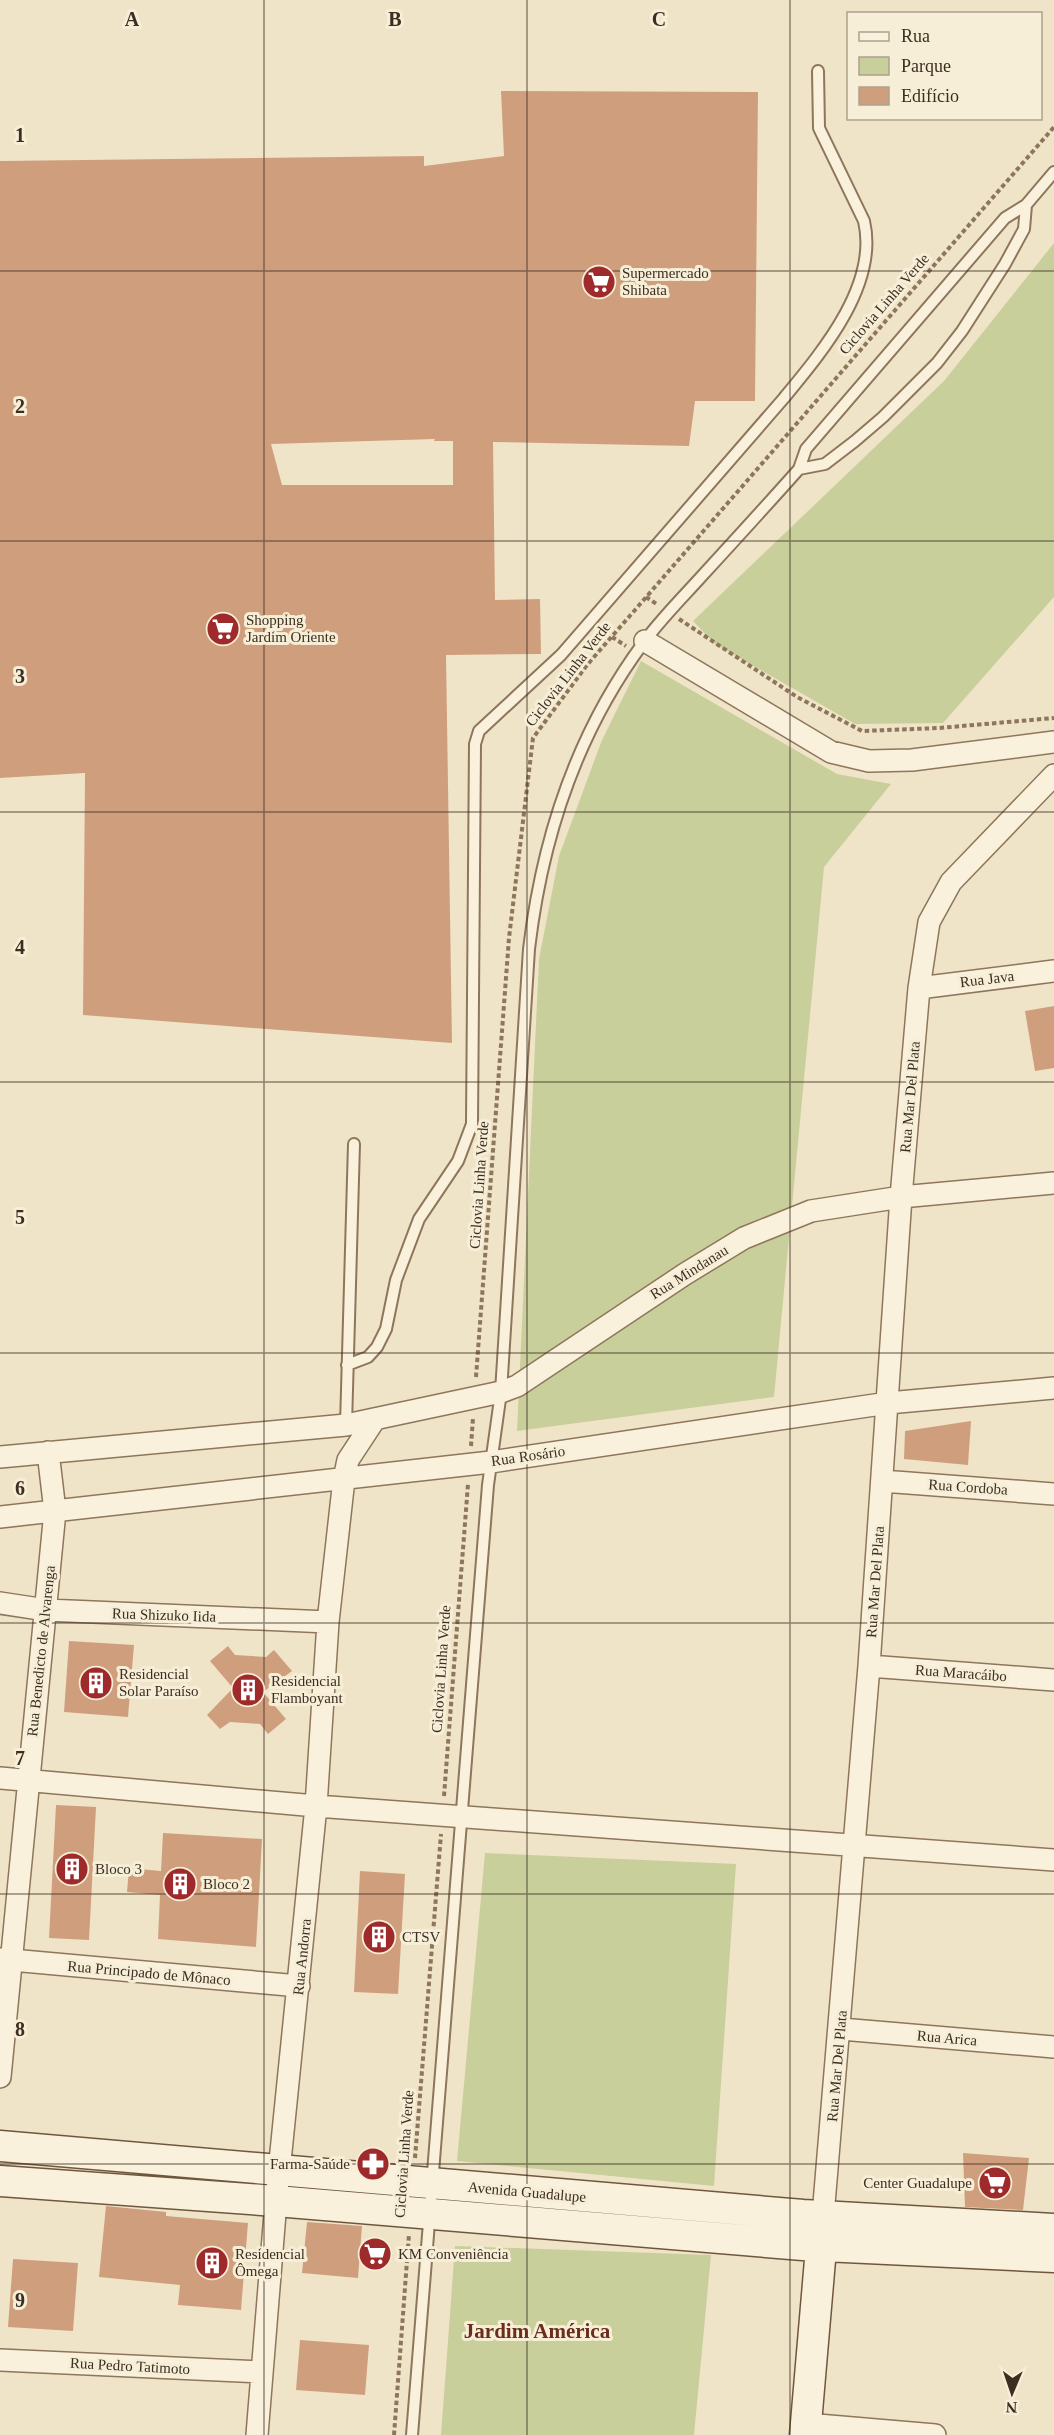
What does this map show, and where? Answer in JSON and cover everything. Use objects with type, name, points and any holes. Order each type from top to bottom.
[{"type":"street","points":[[645,641],[831,752],[869,761],[912,760],[1054,742]]},
{"type":"street","name":"Rua Mar Del Plata","points":[[805,2429],[841,2029],[888,1403],[901,1197],[919,988],[929,922],[951,882],[1054,775]]},
{"type":"street","name":"Rua Java","points":[[919,988],[1054,971]]},
{"type":"street","name":"Rua Mindanau","points":[[0,1457],[346,1425],[501,1392],[517,1386],[685,1274],[744,1238],[811,1211],[901,1197],[1054,1183]]},
{"type":"street","name":"Rua Rosário","points":[[0,1517],[491,1462],[888,1403],[1054,1388]]},
{"type":"street","name":"Rua Andorra","points":[[257,2435],[260,2372],[276,2200],[316,1806],[328,1622],[344,1479],[348,1460],[375,1419]]},
{"type":"street","name":"Rua Benedicto de Alvarenga","points":[[0,2077],[6,1959],[46,1610],[55,1511],[48,1452]]},
{"type":"street","name":"Rua Cordoba","points":[[882,1481],[1054,1494]]},
{"type":"street","name":"Rua Shizuko Iida","points":[[0,1604],[46,1610],[328,1622]]},
{"type":"street","name":"Rua Maracáibo","points":[[869,1666],[1054,1680]]},
{"type":"street","points":[[0,1778],[316,1806],[1054,1860]]},
{"type":"street","name":"Rua Principado de Mônaco","points":[[6,1959],[299,1986]]},
{"type":"street","name":"Rua Arica","points":[[841,2029],[1054,2047]]},
{"type":"street","name":"Avenida Guadalupe","points":[[0,2146],[423,2183],[1054,2257]]},
{"type":"street","name":"Avenida Guadalupe","points":[[0,2181],[276,2200],[420,2213],[823,2230],[1054,2229]]},
{"type":"street","name":"Rua Pedro Tatimoto","points":[[0,2360],[260,2372]]},
{"type":"street","points":[[805,2429],[935,2435]]},
{"type":"lane","points":[[347,1365],[368,1358],[377,1347],[386,1329],[396,1280],[419,1219],[458,1161],[472,1124],[475,744],[479,731],[508,702],[554,664],[784,398],[816,359],[841,320],[862,279],[868,237],[864,221],[819,128],[818,71]]},
{"type":"lane","points":[[412,2435],[420,2213],[451,1816],[501,1392],[529,949],[538,884],[549,838],[574,766],[609,696],[645,641],[799,469],[806,449],[1005,218],[1026,205],[1054,172]]},
{"type":"lane","points":[[799,469],[825,464],[855,441],[890,411],[937,363],[962,331],[1005,264],[1024,228],[1026,205]]},
{"type":"lane","points":[[346,1425],[354,1144]]},
{"type":"path","name":"Ciclovia Linha Verde","points":[[423,2183],[451,1816],[470,1464],[509,938],[533,738],[587,665],[1054,127]]},
{"type":"path","points":[[669,612],[797,697],[862,731],[939,728],[1054,718]]},
{"type":"path","name":"Ciclovia Linha Verde","points":[[393,2435],[420,2213]]},
{"type":"green space","points":[[1054,243],[1054,597],[943,723],[855,724],[715,644],[693,621],[944,381]]},
{"type":"green space","points":[[641,661],[837,774],[891,784],[824,867],[774,1397],[517,1431],[539,959],[559,856],[602,740]]},
{"type":"green space","points":[[485,1853],[736,1864],[714,2186],[457,2161]]},
{"type":"green space","points":[[455,2246],[711,2255],[694,2435],[441,2435]]},
{"type":"building","name":"Shopping Jardim Oriente","points":[[501,91],[758,92],[755,401],[695,401],[689,446],[493,442],[495,600],[540,599],[541,654],[446,655],[452,1043],[83,1015],[85,773],[0,778],[0,161],[424,156],[424,166],[504,156]],"holes":[[[435,439],[434,441],[453,441],[453,485],[282,485],[271,444]]]},
{"type":"building","points":[[1054,1006],[1054,1068],[1035,1071],[1025,1011]]},
{"type":"building","points":[[971,1421],[968,1465],[904,1459],[905,1431]]},
{"type":"building","name":"Residencial Solar Paraíso","points":[[69,1641],[134,1645],[128,1717],[64,1712]]},
{"type":"building","name":"Residencial Flamboyant","points":[[228,1646],[235,1655],[266,1657],[274,1650],[292,1671],[263,1692],[286,1719],[268,1734],[260,1724],[230,1722],[220,1729],[207,1715],[233,1688],[210,1661]]},
{"type":"building","name":"Bloco 3","points":[[56,1805],[96,1807],[89,1940],[49,1938]]},
{"type":"building","points":[[163,1833],[262,1839],[256,1947],[158,1939],[160,1895],[127,1892],[129,1868],[161,1871]]},
{"type":"building","name":"CTSV","points":[[360,1871],[405,1874],[398,1994],[354,1992]]},
{"type":"building","name":"Center Guadalupe","points":[[963,2153],[1029,2158],[1023,2210],[965,2207]]},
{"type":"building","points":[[106,2206],[166,2212],[166,2216],[248,2223],[241,2310],[178,2305],[180,2285],[99,2277]]},
{"type":"building","points":[[307,2222],[362,2226],[358,2278],[302,2273]]},
{"type":"building","points":[[13,2259],[78,2263],[73,2331],[8,2327]]},
{"type":"building","points":[[300,2340],[369,2345],[365,2395],[296,2390]]},
{"type":"place","name":"Supermercado Shibata","points":[[599,282]]},
{"type":"place","name":"Shopping Jardim Oriente","points":[[223,629]]},
{"type":"place","name":"Residencial Solar Paraíso","points":[[96,1683]]},
{"type":"place","name":"Residencial Flamboyant","points":[[248,1690]]},
{"type":"place","name":"Bloco 3","points":[[72,1869]]},
{"type":"place","name":"Bloco 2","points":[[180,1884]]},
{"type":"place","name":"CTSV","points":[[379,1937]]},
{"type":"place","name":"Farma-Saúde","points":[[373,2164]]},
{"type":"place","name":"Center Guadalupe","points":[[995,2183]]},
{"type":"place","name":"KM Conveniência","points":[[375,2254]]},
{"type":"place","name":"Residencial Ômega","points":[[212,2263]]},
{"type":"district","name":"Jardim América","points":[[537,2331]]}]
